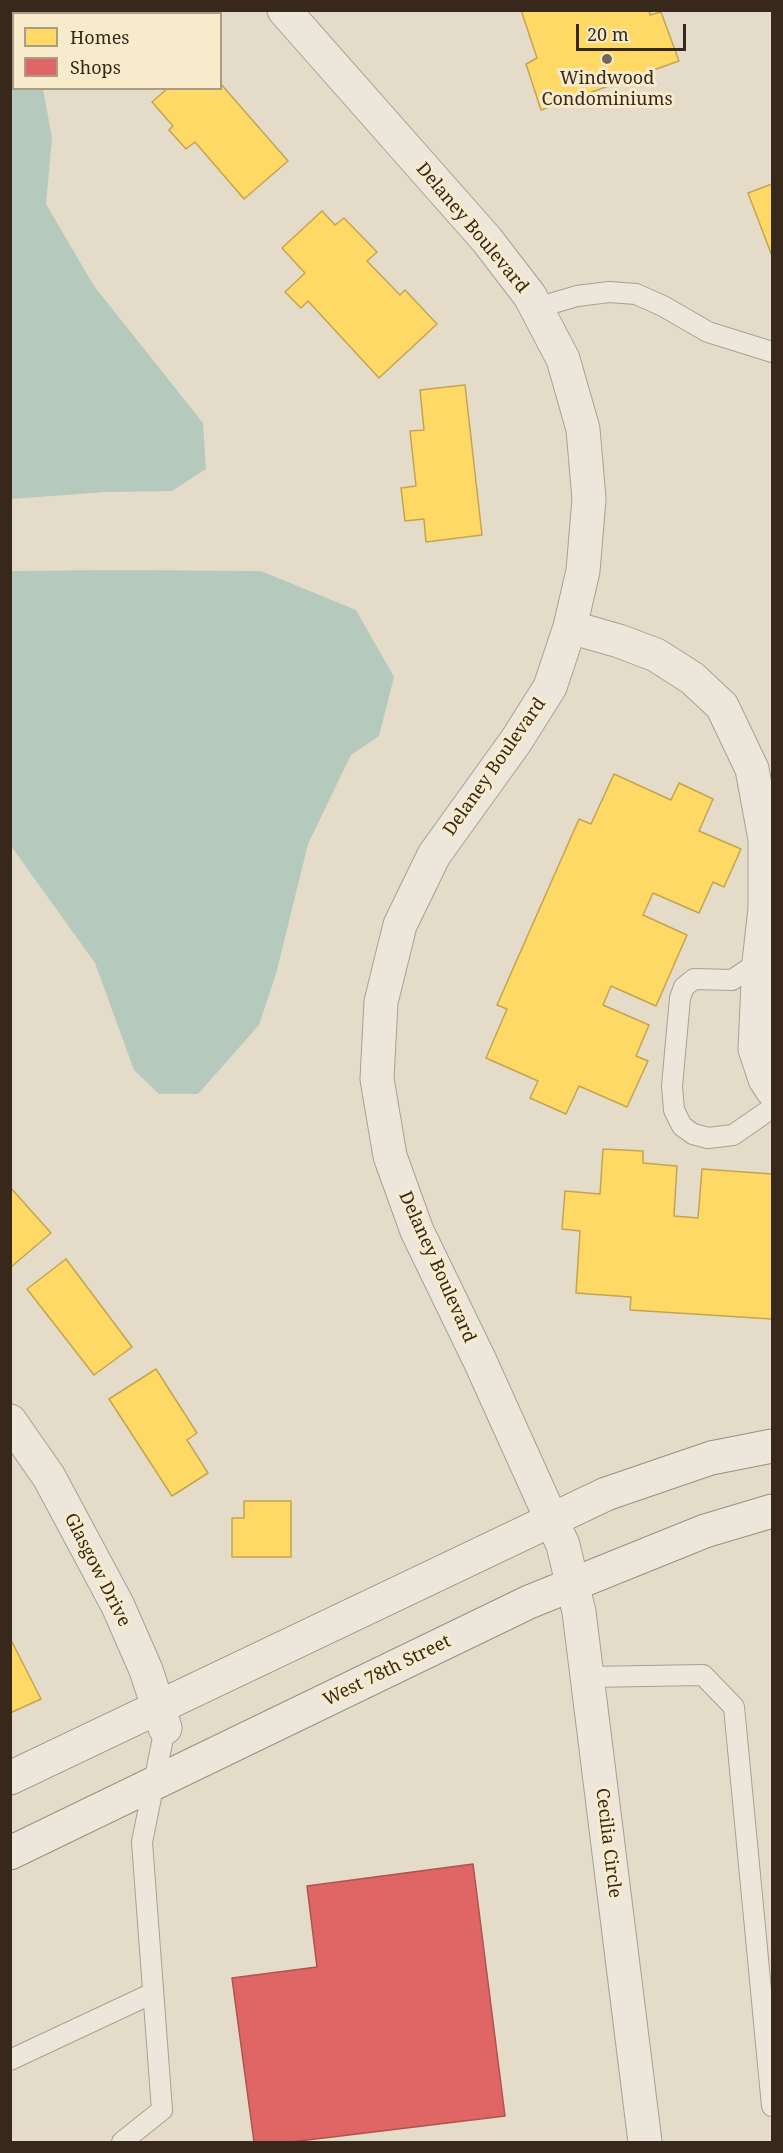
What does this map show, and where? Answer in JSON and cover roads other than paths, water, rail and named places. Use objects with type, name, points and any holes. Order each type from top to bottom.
[{"type":"street","name":"Delaney Boulevard","points":[[291,13],[486,240],[530,296],[563,359],[583,429],[590,499],[583,571],[570,627],[549,687],[516,741],[434,855],[400,925],[381,1002],[377,1079],[390,1156],[417,1231],[480,1361],[534,1484],[558,1532]]},
{"type":"street","points":[[570,627],[619,641],[656,655],[692,678],[722,706],[752,769],[765,839],[765,909],[759,962],[755,1048],[765,1079],[772,1090]]},
{"type":"street","name":"Glasgow Drive","points":[[10,1421],[49,1477],[118,1606],[146,1670],[162,1718]]},
{"type":"street","points":[[10,1778],[162,1718],[558,1532],[606,1494],[711,1458],[772,1446]]},
{"type":"street","name":"West 78th Street","points":[[10,1853],[529,1602],[705,1531],[772,1511]]},
{"type":"street","name":"Cecilia Circle","points":[[558,1532],[579,1612],[645,2142]]},
{"type":"lane","points":[[536,308],[577,296],[609,292],[636,294],[663,306],[708,332],[772,352]]},
{"type":"lane","points":[[759,962],[732,980],[694,980],[684,987],[680,998],[672,1086],[674,1110],[682,1126],[693,1134],[708,1138],[733,1135],[772,1108]]},
{"type":"lane","points":[[587,1677],[703,1675],[734,1707],[772,2106]]},
{"type":"lane","points":[[122,2142],[162,2110],[142,1842],[154,1784],[162,1718]]},
{"type":"lane","points":[[10,2060],[153,1993]]},
{"type":"place","name":"Windwood Condominiums","points":[[607,59]]}]
